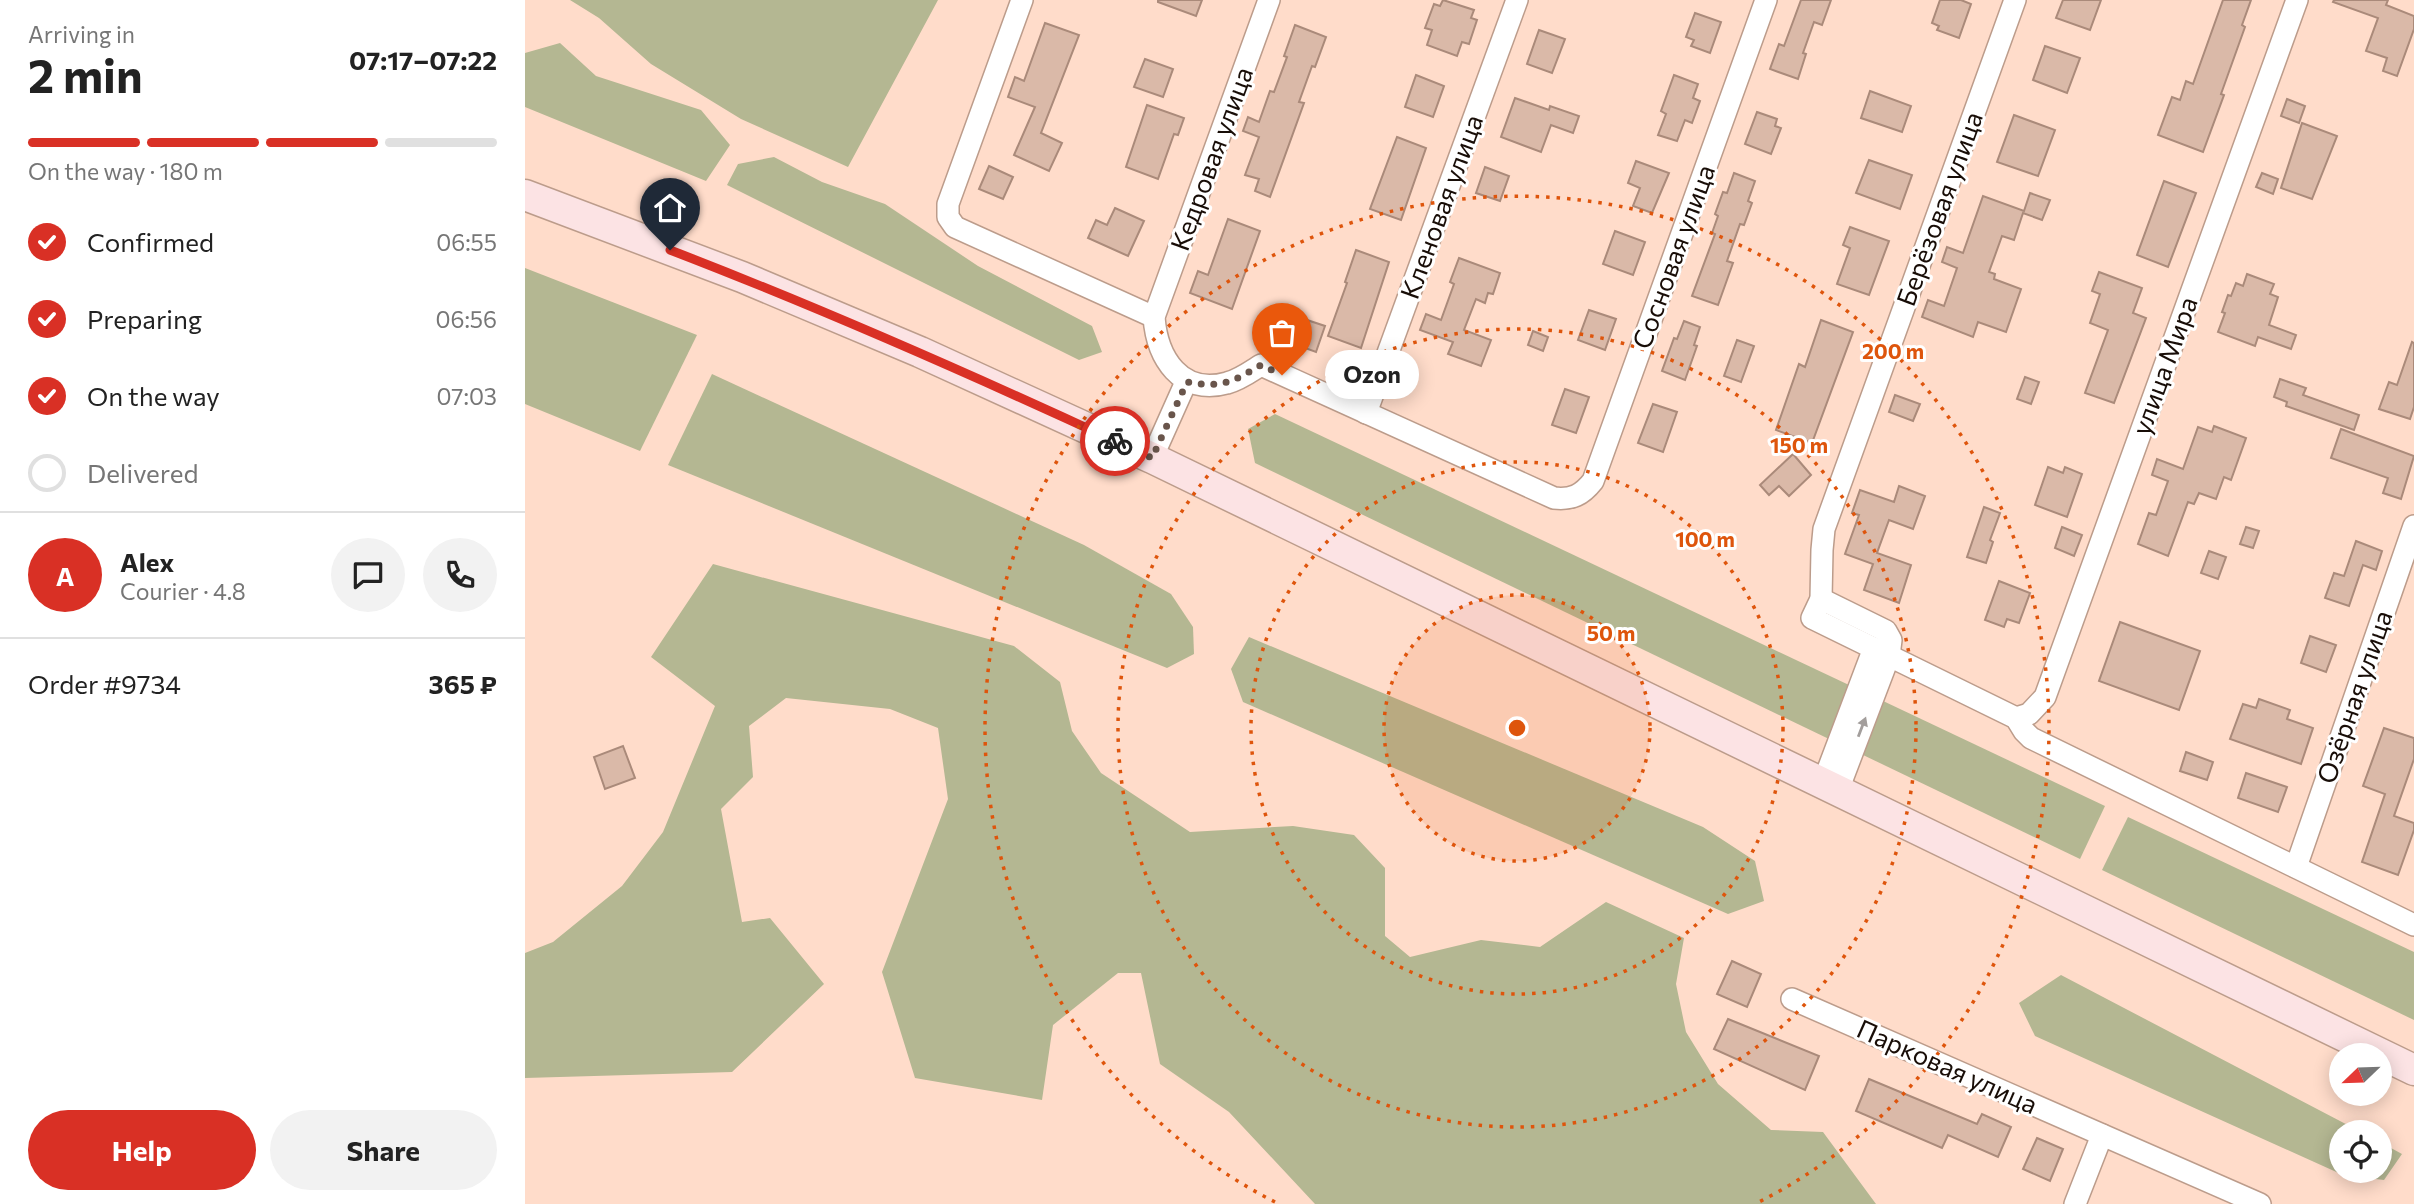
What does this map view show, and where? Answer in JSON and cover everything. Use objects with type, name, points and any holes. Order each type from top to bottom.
[{"type":"street","points":[[1022,0],[948,204],[948,217],[955,227],[1154,317],[1159,346],[1169,365],[1187,382],[1210,386],[1229,383],[1261,365],[1366,413]]},
{"type":"street","name":"Кедровая улица","points":[[1154,317],[1269,0]]},
{"type":"street","name":"Кленовая улица","points":[[1366,413],[1517,0]]},
{"type":"street","name":"Сосновая улица","points":[[1366,413],[1554,499],[1575,497],[1585,490],[1593,481],[1766,0]]},
{"type":"street","name":"Берёзовая улица","points":[[1881,652],[1891,640],[1886,631],[1817,609],[1824,529],[2015,0]]},
{"type":"street","name":"улица Мира","points":[[2016,718],[2029,714],[2045,697],[2297,0]]},
{"type":"street","points":[[525,195],[742,277],[907,346],[1152,458],[2414,1070]]},
{"type":"street","points":[[1152,458],[1187,382]]},
{"type":"street","name":"Озёрная улица","points":[[2296,867],[2414,526]]},
{"type":"street","points":[[1830,787],[1881,652],[2016,718],[2031,738],[2414,925]]},
{"type":"street","name":"Парковая улица","points":[[1792,999],[2259,1204]]},
{"type":"street","points":[[2075,1204],[2102,1135]]},
{"type":"green space","points":[[570,0],[938,0],[848,167],[741,119],[651,64],[599,18]]},
{"type":"green space","points":[[560,43],[596,76],[701,110],[730,145],[706,181],[525,107],[525,53]]},
{"type":"green space","points":[[774,157],[822,182],[885,204],[978,266],[1092,326],[1102,352],[1079,360],[727,185],[738,164]]},
{"type":"green space","points":[[525,268],[697,335],[640,451],[525,404]]},
{"type":"green space","points":[[712,374],[1084,545],[1171,594],[1193,627],[1194,654],[1167,668],[668,465]]},
{"type":"green space","points":[[1275,414],[1849,685],[1829,739],[1255,463],[1248,429]]},
{"type":"green space","points":[[713,564],[1014,646],[1060,682],[1072,731],[1101,773],[1190,832],[1293,826],[1354,835],[1385,868],[1385,936],[1410,957],[1481,940],[1540,947],[1606,902],[1684,938],[1676,984],[1686,1032],[1718,1084],[1771,1130],[1823,1132],[1876,1204],[1315,1204],[1229,1112],[1160,1064],[1141,973],[1118,973],[1053,1025],[1042,1100],[915,1078],[882,972],[948,799],[938,728],[890,709],[786,698],[749,726],[753,777],[721,809],[742,922],[770,918],[824,984],[732,1072],[525,1078],[525,953],[553,942],[622,886],[663,832],[715,706],[651,657]]},
{"type":"green space","points":[[1249,637],[1703,827],[1755,861],[1764,901],[1728,914],[1243,702],[1231,669]]},
{"type":"green space","points":[[1881,700],[2105,806],[2080,859],[1861,754]]},
{"type":"green space","points":[[2128,817],[2414,952],[2414,1020],[2102,870]]},
{"type":"green space","points":[[2061,975],[2338,1120],[2329,1120],[2329,1169],[2035,1036],[2019,1003]]},
{"type":"green space","points":[[2392,1149],[2402,1154],[2392,1168]]},
{"type":"building","points":[[1158,0],[1202,0],[1196,16]]},
{"type":"building","points":[[1443,0],[1474,10],[1471,18],[1477,20],[1469,44],[1462,42],[1457,56],[1427,45],[1432,30],[1425,28],[1434,4],[1440,6]]},
{"type":"building","points":[[1801,0],[1831,0],[1822,25],[1814,22],[1803,53],[1806,54],[1798,79],[1770,69],[1779,44],[1784,46]]},
{"type":"building","points":[[1940,0],[1961,0],[1971,4],[1959,38],[1937,30],[1939,26],[1932,23]]},
{"type":"building","points":[[2063,0],[2101,0],[2090,30],[2056,18]]},
{"type":"building","points":[[2223,0],[2251,0],[2242,25],[2245,27],[2221,94],[2224,95],[2203,152],[2158,135],[2172,97],[2180,100],[2186,81],[2193,84]]},
{"type":"building","points":[[2388,0],[2386,5],[2414,16],[2414,29],[2397,76],[2383,71],[2387,58],[2366,51],[2378,18],[2333,2]]},
{"type":"building","points":[[1695,13],[1721,22],[1710,53],[1691,46],[1694,40],[1686,37]]},
{"type":"building","points":[[1045,23],[1079,35],[1041,133],[1062,143],[1049,171],[1014,155],[1035,107],[1008,97],[1015,77],[1024,81]]},
{"type":"building","points":[[1295,25],[1326,37],[1299,102],[1304,103],[1270,197],[1255,191],[1259,179],[1245,175],[1259,137],[1243,131],[1248,117],[1259,122],[1270,91],[1274,92]]},
{"type":"building","points":[[1539,30],[1565,39],[1552,73],[1527,64]]},
{"type":"building","points":[[2045,46],[2080,58],[2067,93],[2033,80]]},
{"type":"building","points":[[1145,59],[1173,69],[1163,97],[1134,87]]},
{"type":"building","points":[[1416,75],[1444,86],[1433,117],[1405,107]]},
{"type":"building","points":[[1674,75],[1698,84],[1693,98],[1700,101],[1692,123],[1685,120],[1677,141],[1658,135],[1666,114],[1661,111]]},
{"type":"building","points":[[1870,91],[1911,106],[1902,132],[1861,118]]},
{"type":"building","points":[[1515,98],[1549,110],[1550,106],[1579,116],[1573,133],[1551,125],[1541,152],[1501,137]]},
{"type":"building","points":[[2287,99],[2305,106],[2299,123],[2281,116]]},
{"type":"building","points":[[1147,105],[1184,118],[1178,135],[1174,134],[1158,179],[1126,167]]},
{"type":"building","points":[[1757,112],[1777,119],[1775,126],[1781,128],[1771,154],[1745,144]]},
{"type":"building","points":[[2014,115],[2055,130],[2038,176],[1997,162]]},
{"type":"building","points":[[2302,123],[2337,136],[2312,199],[2281,188]]},
{"type":"building","points":[[1397,137],[1426,148],[1401,220],[1370,209]]},
{"type":"building","points":[[1869,160],[1912,175],[1900,209],[1856,193]]},
{"type":"building","points":[[1636,161],[1669,173],[1652,213],[1633,206],[1640,188],[1628,183]]},
{"type":"building","points":[[989,166],[1013,177],[1003,199],[979,189]]},
{"type":"building","points":[[1485,167],[1509,176],[1500,201],[1476,193]]},
{"type":"building","points":[[1734,173],[1755,181],[1748,201],[1752,203],[1744,225],[1740,224],[1727,261],[1733,263],[1718,305],[1692,296],[1715,234],[1712,233],[1718,216],[1715,214]]},
{"type":"building","points":[[2262,173],[2278,179],[2273,194],[2256,187]]},
{"type":"building","points":[[2164,181],[2196,193],[2168,267],[2137,255]]},
{"type":"building","points":[[2030,193],[2050,200],[2042,220],[2023,213],[2014,240],[2002,236],[1989,272],[1995,274],[1994,279],[2021,289],[2006,332],[1978,322],[1973,337],[1922,317],[1928,300],[1944,306],[1957,268],[1942,262],[1947,247],[1963,253],[1983,196],[2024,211]]},
{"type":"building","points":[[1115,208],[1144,221],[1128,256],[1088,238],[1096,220],[1107,225]]},
{"type":"building","points":[[1228,219],[1260,231],[1232,309],[1190,293],[1198,271],[1208,275]]},
{"type":"building","points":[[1850,227],[1889,241],[1869,295],[1837,284],[1850,248],[1843,245]]},
{"type":"building","points":[[1615,231],[1645,242],[1633,275],[1603,264]]},
{"type":"building","points":[[1356,250],[1389,262],[1361,348],[1328,336]]},
{"type":"building","points":[[1459,258],[1500,273],[1493,294],[1488,293],[1485,303],[1476,299],[1464,330],[1491,340],[1481,366],[1448,354],[1453,342],[1420,330],[1426,314],[1441,320],[1454,284],[1450,282]]},
{"type":"building","points":[[2099,272],[2142,288],[2133,313],[2146,318],[2114,403],[2085,393],[2108,330],[2090,323],[2100,294],[2092,291]]},
{"type":"building","points":[[2247,274],[2274,284],[2270,294],[2278,297],[2269,325],[2296,335],[2291,349],[2258,337],[2255,346],[2218,332],[2228,295],[2231,296],[2236,283],[2243,286]]},
{"type":"building","points":[[1589,310],[1616,319],[1605,350],[1578,340]]},
{"type":"building","points":[[1295,316],[1325,326],[1316,352],[1286,341]]},
{"type":"building","points":[[1821,320],[1853,332],[1812,443],[1776,430],[1799,364],[1805,367]]},
{"type":"building","points":[[1684,321],[1700,327],[1694,345],[1697,346],[1685,380],[1662,371],[1674,338],[1677,339]]},
{"type":"building","points":[[1533,331],[1548,337],[1543,351],[1528,345]]},
{"type":"building","points":[[1737,340],[1754,346],[1741,382],[1724,376]]},
{"type":"building","points":[[2412,342],[2414,407],[2410,419],[2379,409],[2389,382],[2397,385]]},
{"type":"building","points":[[2025,377],[2039,382],[2031,404],[2017,399]]},
{"type":"building","points":[[2280,379],[2306,388],[2303,395],[2359,415],[2354,430],[2286,406],[2287,402],[2274,397]]},
{"type":"building","points":[[1565,389],[1589,397],[1576,433],[1552,425]]},
{"type":"building","points":[[1895,395],[1920,404],[1913,421],[1889,412]]},
{"type":"building","points":[[1653,404],[1677,412],[1663,452],[1638,443]]},
{"type":"building","points":[[2214,426],[2246,438],[2231,480],[2224,477],[2216,499],[2199,493],[2194,504],[2188,502],[2168,556],[2138,544],[2149,513],[2156,515],[2168,481],[2152,475],[2157,459],[2183,469],[2198,427],[2212,432]]},
{"type":"building","points":[[2341,429],[2414,456],[2401,499],[2383,493],[2388,478],[2331,458]]},
{"type":"building","points":[[1793,454],[1811,475],[1789,496],[1779,486],[1769,495],[1760,485]]},
{"type":"building","points":[[2048,467],[2063,473],[2065,467],[2082,474],[2067,517],[2035,505]]},
{"type":"building","points":[[1899,486],[1925,496],[1913,529],[1889,520],[1877,553],[1911,565],[1899,603],[1864,590],[1873,564],[1845,554],[1859,515],[1852,513],[1860,490],[1894,502]]},
{"type":"building","points":[[1984,507],[2000,513],[1990,540],[1993,542],[1986,563],[1967,557]]},
{"type":"building","points":[[2062,527],[2082,535],[2074,556],[2055,548]]},
{"type":"building","points":[[2246,527],[2259,531],[2253,548],[2240,544]]},
{"type":"building","points":[[2356,541],[2382,551],[2376,570],[2363,565],[2349,606],[2325,598],[2334,573],[2344,576]]},
{"type":"building","points":[[2209,551],[2226,557],[2218,579],[2201,573]]},
{"type":"building","points":[[1999,581],[2030,593],[2019,623],[2007,619],[2004,627],[1985,620]]},
{"type":"building","points":[[2120,622],[2200,651],[2179,710],[2099,681]]},
{"type":"building","points":[[2310,636],[2336,645],[2326,672],[2301,663]]},
{"type":"building","points":[[2259,699],[2290,710],[2287,719],[2313,728],[2301,764],[2230,739],[2243,704],[2256,708]]},
{"type":"building","points":[[2384,728],[2414,738],[2414,759],[2394,816],[2414,823],[2398,875],[2362,862],[2385,794],[2363,786]]},
{"type":"building","points":[[623,746],[635,778],[605,789],[594,757]]},
{"type":"building","points":[[2186,752],[2213,762],[2207,780],[2180,771]]},
{"type":"building","points":[[2246,773],[2287,787],[2278,812],[2238,798]]},
{"type":"building","points":[[1732,961],[1761,974],[1747,1007],[1717,994]]},
{"type":"building","points":[[1728,1019],[1819,1056],[1805,1090],[1714,1049]]},
{"type":"building","points":[[1869,1079],[1977,1124],[1982,1114],[2011,1127],[1998,1157],[1948,1135],[1942,1148],[1856,1111]]},
{"type":"building","points":[[2037,1138],[2063,1149],[2050,1181],[2023,1169]]},
{"type":"way so far","points":[[1115,441],[1152,458],[1187,382],[1210,386],[1229,383],[1261,365],[1282,375]]},
{"type":"place","name":"Ozon","points":[[1282,375]]},
{"type":"route","points":[[670,250],[742,277],[920,352],[1115,441]]}]
